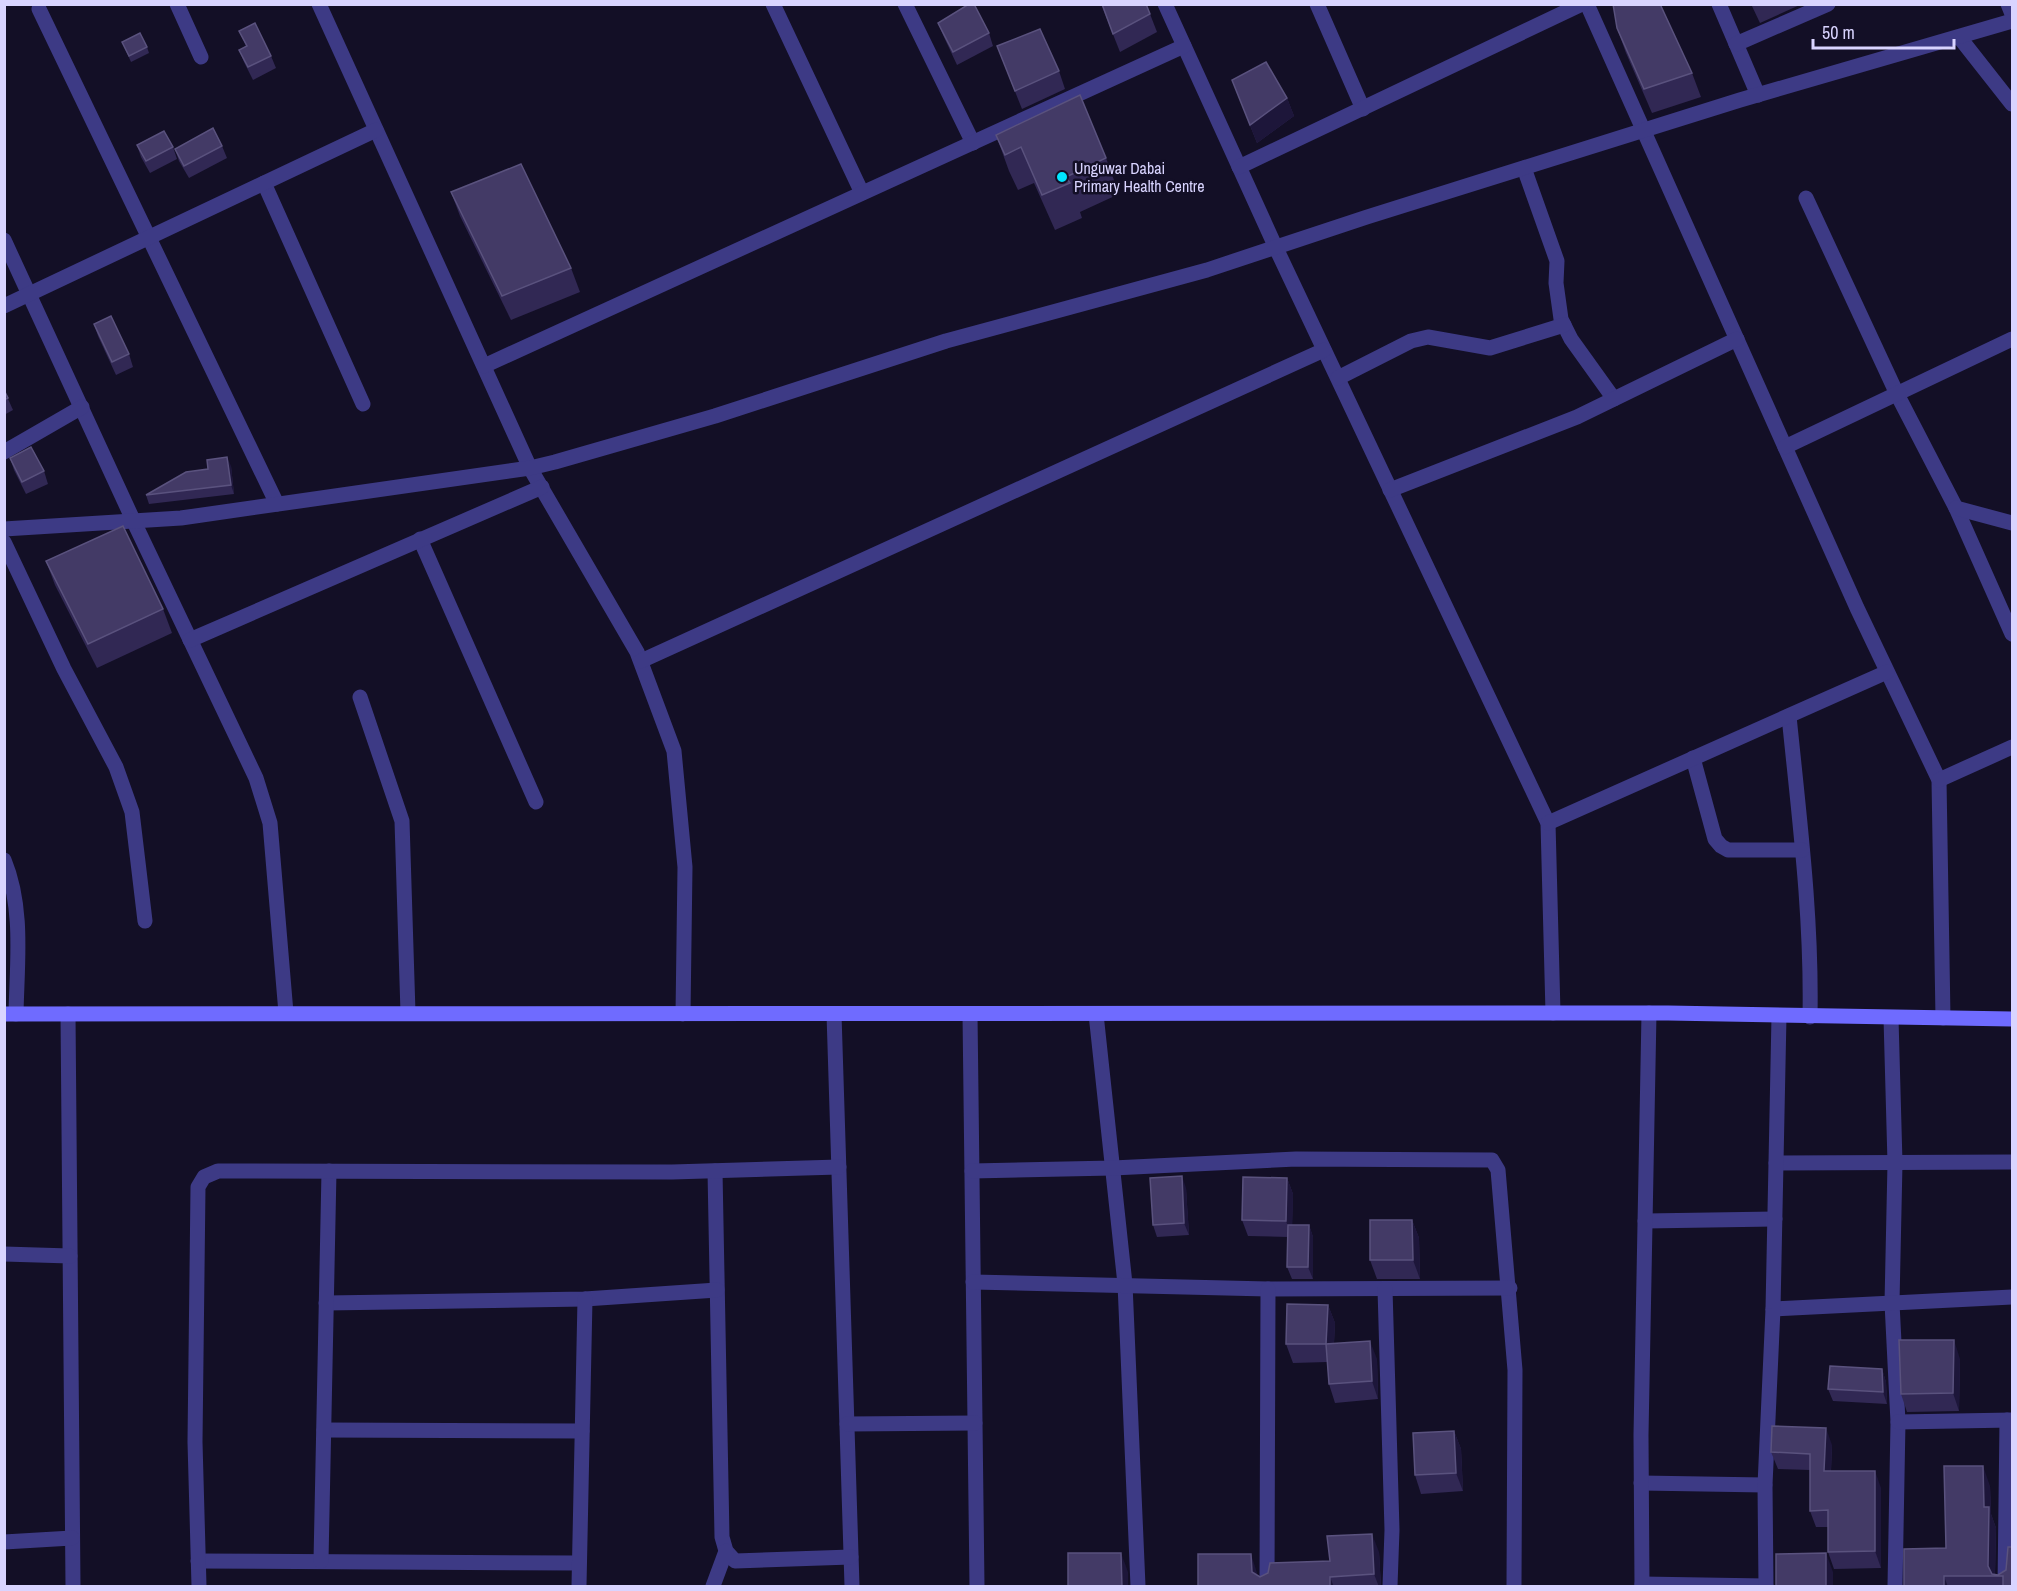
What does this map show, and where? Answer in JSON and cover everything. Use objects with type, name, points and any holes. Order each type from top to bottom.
[{"type":"street","points":[[177,4],[201,57]]},
{"type":"street","points":[[319,4],[530,468],[641,661],[674,751],[685,867],[683,1014]]},
{"type":"street","points":[[773,4],[862,193]]},
{"type":"street","points":[[905,4],[973,143]]},
{"type":"street","points":[[1165,4],[1276,248],[1548,823],[1553,1013]]},
{"type":"street","points":[[1317,4],[1363,109]]},
{"type":"street","points":[[1239,167],[1582,4]]},
{"type":"street","points":[[1587,4],[1887,672],[1939,780],[1943,1018]]},
{"type":"street","points":[[1719,4],[1758,95]]},
{"type":"street","points":[[1736,44],[1828,4]]},
{"type":"street","points":[[2008,4],[2013,14]]},
{"type":"street","points":[[39,9],[277,504]]},
{"type":"street","points":[[4,529],[134,522],[530,468],[715,416],[946,341],[1145,288],[1644,130],[2013,21]]},
{"type":"street","points":[[1960,38],[2013,104]]},
{"type":"street","points":[[484,366],[1184,46]]},
{"type":"street","points":[[4,306],[376,130]]},
{"type":"street","points":[[1524,168],[1557,261],[1556,283],[1564,325],[1614,399]]},
{"type":"street","points":[[264,183],[363,404]]},
{"type":"street","points":[[1806,198],[1897,394],[1956,508],[2013,634]]},
{"type":"street","points":[[4,240],[134,522],[256,778],[270,823],[286,1013]]},
{"type":"street","points":[[1338,378],[1411,341],[1428,337],[1490,348],[1564,325]]},
{"type":"street","points":[[1390,490],[1498,450],[1614,399],[1737,339]]},
{"type":"street","points":[[1785,447],[2013,339]]},
{"type":"street","points":[[641,661],[1324,350]]},
{"type":"street","points":[[4,452],[82,407]]},
{"type":"street","points":[[190,640],[542,487]]},
{"type":"street","points":[[1956,508],[2013,523]]},
{"type":"street","points":[[420,539],[536,802]]},
{"type":"street","points":[[4,542],[64,669],[117,767],[132,813],[145,921]]},
{"type":"street","points":[[1548,823],[1887,672]]},
{"type":"street","points":[[360,697],[402,821],[408,1013]]},
{"type":"street","points":[[1789,716],[1811,964],[1810,1017]]},
{"type":"street","points":[[1939,780],[2013,747]]},
{"type":"street","points":[[1693,758],[1715,839],[1721,846],[1728,850],[1802,850]]},
{"type":"street","points":[[4,860],[11,874],[17,907],[10,1014],[1649,1013],[1779,1017],[2013,1019]]},
{"type":"street","points":[[1649,1013],[1641,1484],[1642,1585],[1766,1586],[1765,1485],[1773,1309],[1779,1017]]},
{"type":"street","points":[[68,1014],[73,1587]]},
{"type":"street","points":[[834,1014],[852,1587]]},
{"type":"street","points":[[970,1014],[977,1587]]},
{"type":"street","points":[[1096,1014],[1125,1284],[1138,1587]]},
{"type":"street","points":[[1891,1018],[1895,1163],[1892,1303],[1898,1422],[1895,1587]]},
{"type":"street","points":[[972,1171],[1113,1168],[1296,1159],[1492,1160],[1498,1170],[1510,1288],[1515,1370],[1514,1587]]},
{"type":"street","points":[[1776,1163],[2013,1162]]},
{"type":"street","points":[[199,1587],[195,1442],[198,1187],[204,1177],[218,1171],[715,1171],[838,1167]]},
{"type":"street","points":[[321,1561],[329,1171]]},
{"type":"street","points":[[715,1171],[722,1537],[726,1551],[735,1561],[851,1557]]},
{"type":"street","points":[[1645,1221],[1775,1219]]},
{"type":"street","points":[[4,1254],[70,1256]]},
{"type":"street","points":[[973,1282],[1268,1289],[1510,1288]]},
{"type":"street","points":[[1267,1587],[1268,1289]]},
{"type":"street","points":[[1385,1289],[1392,1530],[1390,1587]]},
{"type":"street","points":[[326,1303],[585,1299],[717,1290]]},
{"type":"street","points":[[1773,1309],[2013,1297]]},
{"type":"street","points":[[579,1587],[585,1299]]},
{"type":"street","points":[[1898,1422],[2010,1420],[2005,1587]]},
{"type":"street","points":[[847,1424],[975,1423]]},
{"type":"street","points":[[324,1430],[582,1431]]},
{"type":"street","points":[[1641,1484],[1765,1485]]},
{"type":"street","points":[[4,1542],[72,1538]]},
{"type":"street","points":[[712,1587],[726,1551]]},
{"type":"street","points":[[198,1561],[579,1563]]},
{"type":"building","points":[[969,4],[974,4],[989,33],[953,52],[938,23]]},
{"type":"building","points":[[1102,4],[1146,4],[1150,14],[1113,34]]},
{"type":"building","points":[[1613,4],[1660,4],[1692,73],[1644,89],[1617,28]]},
{"type":"building","points":[[255,23],[271,56],[248,67],[239,50],[247,46],[239,31]]},
{"type":"building","points":[[1040,29],[1059,71],[1015,91],[997,46]]},
{"type":"building","points":[[140,33],[147,47],[129,56],[122,42]]},
{"type":"building","points":[[1266,62],[1287,98],[1250,125],[1232,80]]},
{"type":"building","points":[[1080,95],[1106,158],[1066,177],[1070,183],[1042,195],[1021,147],[1005,155],[996,135]]},
{"type":"building","points":[[213,128],[222,146],[184,166],[175,149]]},
{"type":"building","points":[[164,131],[173,147],[146,161],[137,145]]},
{"type":"building","points":[[521,164],[571,268],[502,296],[451,192]]},
{"type":"building","points":[[111,316],[129,354],[112,362],[94,324]]},
{"type":"building","points":[[31,447],[44,471],[22,482],[10,458]]},
{"type":"building","points":[[227,457],[231,485],[146,495],[186,472],[208,469],[207,460]]},
{"type":"building","points":[[123,526],[163,609],[88,644],[46,561]]},
{"type":"building","points":[[1182,1176],[1184,1223],[1153,1225],[1150,1178]]},
{"type":"building","points":[[1243,1177],[1287,1178],[1286,1221],[1242,1220]]},
{"type":"building","points":[[1370,1220],[1412,1220],[1413,1260],[1370,1260]]},
{"type":"building","points":[[1288,1225],[1309,1225],[1308,1267],[1287,1267]]},
{"type":"building","points":[[1287,1304],[1328,1305],[1326,1344],[1286,1344]]},
{"type":"building","points":[[1899,1340],[1954,1340],[1953,1393],[1901,1394]]},
{"type":"building","points":[[1370,1341],[1372,1381],[1329,1384],[1326,1344]]},
{"type":"building","points":[[1830,1366],[1882,1369],[1883,1392],[1828,1389]]},
{"type":"building","points":[[1772,1426],[1826,1428],[1824,1471],[1875,1471],[1875,1551],[1828,1552],[1828,1510],[1810,1511],[1810,1454],[1771,1452]]},
{"type":"building","points":[[1454,1431],[1456,1473],[1415,1475],[1413,1433]]},
{"type":"building","points":[[1944,1466],[1983,1466],[1984,1507],[1989,1507],[1988,1566],[1992,1574],[1998,1575],[2006,1570],[2008,1547],[2013,1547],[2013,1587],[2003,1587],[2003,1576],[1944,1576],[1944,1587],[1904,1587],[1904,1549],[1946,1548]]},
{"type":"building","points":[[1372,1534],[1374,1574],[1330,1577],[1330,1587],[1198,1587],[1198,1554],[1251,1554],[1252,1572],[1260,1577],[1268,1573],[1270,1563],[1330,1561],[1327,1536]]},
{"type":"building","points":[[1068,1553],[1121,1553],[1122,1587],[1068,1587]]},
{"type":"building","points":[[1826,1553],[1826,1587],[1776,1587],[1776,1554]]},
{"type":"place","name":"Unguwar Dabai Primary Health Centre","points":[[1062,177]]}]
